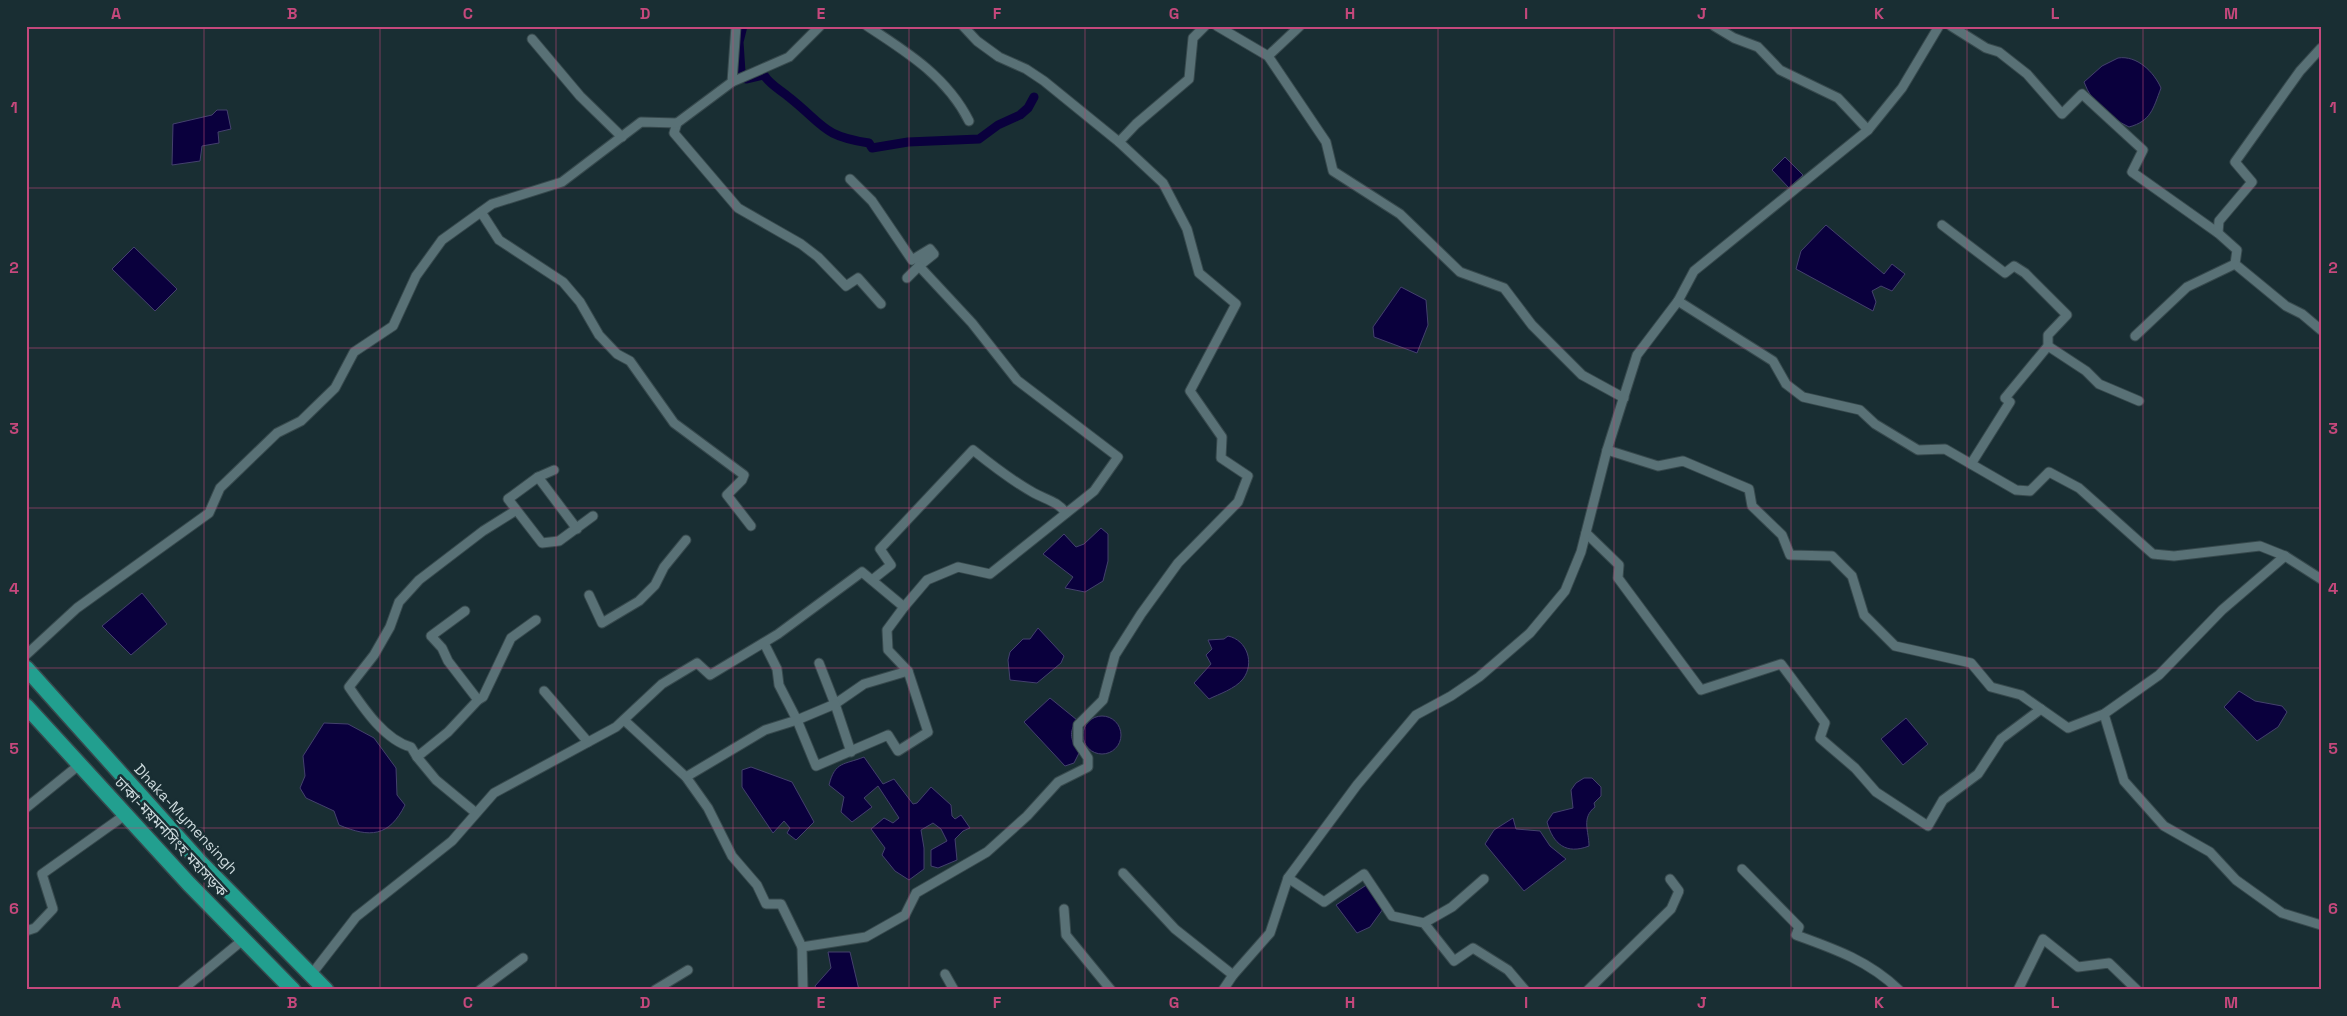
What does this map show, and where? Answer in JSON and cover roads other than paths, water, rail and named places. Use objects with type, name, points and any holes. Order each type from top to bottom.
[{"type":"highway","name":"Dhaka-Mymensingh","points":[[26,668],[200,862],[326,990]]},
{"type":"highway","name":"ঢাকা-ময়মনসিংহ মহাসড়ক","points":[[26,706],[125,815],[293,990]]},
{"type":"street","points":[[732,82],[736,26]]},
{"type":"street","points":[[820,26],[789,57],[732,82],[677,123],[674,133],[738,208],[801,244],[818,257],[846,286],[858,278],[881,304]]},
{"type":"street","points":[[867,26],[911,54],[946,85],[969,121]]},
{"type":"street","points":[[802,947],[866,937],[905,916],[916,893],[987,852],[1028,816],[1058,782],[1088,767],[1088,758],[1078,743],[1078,725],[1103,700],[1115,655],[1178,563],[1238,502],[1248,476],[1221,458],[1222,437],[1190,391],[1236,304],[1199,273],[1187,229],[1163,183],[1119,142],[1044,81],[999,57],[977,41],[963,26]]},
{"type":"street","points":[[1119,142],[1136,124],[1189,79],[1193,38],[1205,26]]},
{"type":"street","points":[[1217,26],[1268,56],[1326,142],[1333,170],[1400,214],[1460,272],[1504,288],[1532,325],[1582,375],[1624,398]]},
{"type":"street","points":[[1268,56],[1300,26]]},
{"type":"street","points":[[1714,26],[1734,38],[1758,47],[1780,70],[1838,98],[1868,130]]},
{"type":"street","points":[[1223,990],[1233,975],[1270,932],[1288,878],[1357,785],[1416,715],[1451,696],[1479,676],[1530,633],[1565,591],[1581,552],[1607,450],[1638,355],[1678,301],[1694,271],[1868,130],[1902,88],[1939,26]]},
{"type":"street","points":[[1951,26],[1986,48],[1999,52],[2027,74],[2062,114],[2082,94],[2143,150],[2132,172],[2218,233],[2237,250],[2235,264]]},
{"type":"street","points":[[532,39],[580,96],[622,137]]},
{"type":"street","points":[[2218,233],[2219,221],[2252,182],[2234,162],[2300,71],[2319,53]]},
{"type":"street","points":[[26,655],[78,608],[209,513],[220,488],[277,433],[300,421],[335,388],[354,352],[393,326],[416,276],[442,240],[492,204],[562,182],[641,122],[677,123]]},
{"type":"street","points":[[850,179],[872,201],[912,260],[930,249],[934,254],[907,278]]},
{"type":"street","points":[[482,212],[499,240],[563,282],[580,302],[599,335],[617,354],[630,361],[674,423],[744,475],[742,480],[727,495],[752,526]]},
{"type":"street","points":[[1942,225],[2005,273],[2014,266],[2025,273],[2067,315],[2048,335],[2048,346],[2004,398],[2010,402],[1972,464]]},
{"type":"street","points":[[2235,264],[2286,306],[2302,314],[2321,330]]},
{"type":"street","points":[[2135,336],[2187,287],[2235,264]]},
{"type":"street","points":[[764,643],[777,668],[779,685],[797,720],[816,766],[888,735],[898,751],[928,732],[908,671],[888,650],[887,630],[904,607],[927,580],[958,567],[990,574],[1094,491],[1118,457],[1017,380],[972,324],[919,266]]},
{"type":"street","points":[[1678,301],[1773,361],[1786,384],[1804,397],[1860,410],[1875,424],[1918,450],[1945,449],[2016,490],[2030,491],[2049,472],[2080,488],[2152,554],[2174,556],[2260,546],[2285,556],[2321,579]]},
{"type":"street","points":[[2048,346],[2086,371],[2099,384],[2139,401]]},
{"type":"street","points":[[872,580],[891,565],[880,548],[973,450],[1003,474],[1036,494],[1058,503],[1066,513]]},
{"type":"street","points":[[1607,450],[1658,466],[1683,461],[1749,489],[1752,506],[1782,534],[1790,555],[1832,556],[1852,576],[1864,615],[1895,646],[1971,663],[1991,687],[2021,695],[2068,728],[2104,714],[2158,675],[2222,610],[2285,556]]},
{"type":"street","points":[[554,470],[538,477],[508,499],[515,511],[542,543],[559,541],[593,516]]},
{"type":"street","points":[[538,477],[577,529]]},
{"type":"street","points":[[476,813],[436,780],[411,747],[398,743],[362,706],[349,687],[374,655],[390,627],[399,602],[419,580],[483,532],[515,511]]},
{"type":"street","points":[[1586,533],[1619,565],[1618,578],[1701,690],[1781,664],[1826,723],[1820,738],[1855,768],[1876,792],[1928,826],[1943,800],[1978,774],[2000,739],[2041,709]]},
{"type":"street","points":[[589,596],[602,623],[620,614],[639,601],[655,585],[664,567],[686,540]]},
{"type":"street","points":[[311,975],[356,917],[452,841],[494,793],[616,727],[662,684],[697,663],[710,675],[764,643],[862,572],[904,607]]},
{"type":"street","points":[[465,611],[431,636],[442,648],[448,661],[478,700]]},
{"type":"street","points":[[417,757],[448,732],[483,697],[511,638],[536,620]]},
{"type":"street","points":[[819,663],[851,752]]},
{"type":"street","points":[[686,776],[765,730],[797,720],[835,704],[864,684],[908,671]]},
{"type":"street","points":[[544,691],[588,742]]},
{"type":"street","points":[[2104,714],[2124,781],[2164,826],[2210,852],[2236,880],[2282,913],[2321,925]]},
{"type":"street","points":[[624,720],[686,776],[708,808],[732,856],[757,885],[766,904],[781,904],[802,947],[803,990]]},
{"type":"street","points":[[26,808],[79,765]]},
{"type":"street","points":[[26,930],[35,928],[53,909],[42,874],[125,815]]},
{"type":"street","points":[[1742,869],[1799,926],[1796,935],[1849,954],[1887,978],[1899,990]]},
{"type":"street","points":[[1123,873],[1175,930],[1233,975]]},
{"type":"street","points":[[1288,878],[1324,902],[1364,874],[1392,916],[1424,923],[1454,961],[1473,948],[1508,970],[1525,990]]},
{"type":"street","points":[[1424,923],[1452,907],[1484,879]]},
{"type":"street","points":[[1588,990],[1671,909],[1679,891],[1670,879]]},
{"type":"street","points":[[1064,909],[1066,935],[1111,990]]},
{"type":"street","points":[[182,990],[244,939]]},
{"type":"street","points":[[2018,990],[2043,939],[2078,967],[2109,964],[2138,990]]},
{"type":"street","points":[[480,990],[523,958]]},
{"type":"street","points":[[655,990],[688,970]]},
{"type":"street","points":[[945,974],[954,990]]},
{"type":"waterway","points":[[741,72],[739,42],[743,26]]},
{"type":"waterway","points":[[746,79],[764,75],[772,85],[832,133],[869,143],[872,148],[908,142],[979,139],[998,125],[1020,115],[1028,108],[1034,97]]}]
